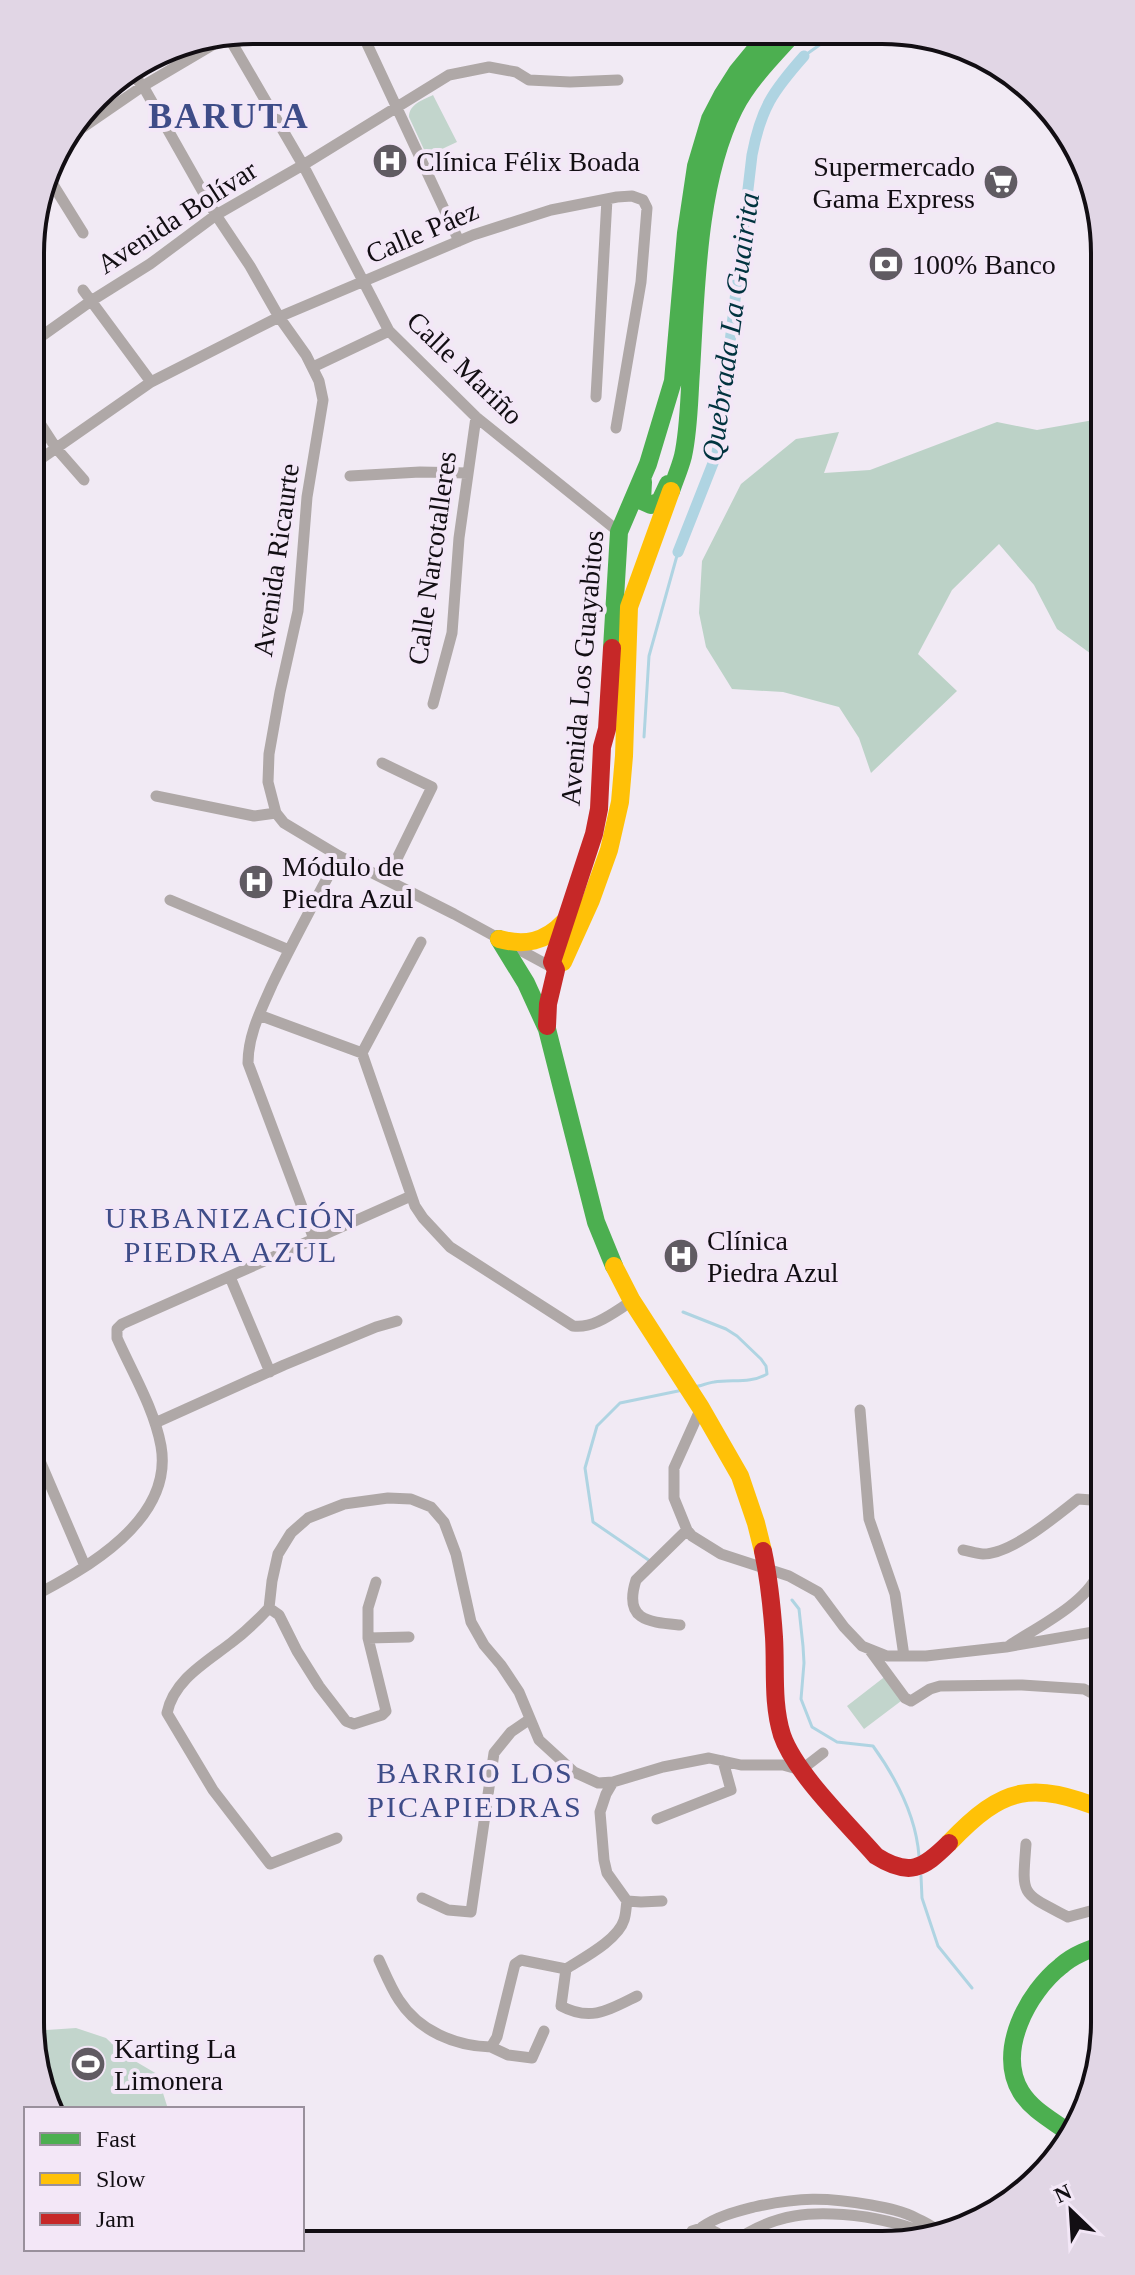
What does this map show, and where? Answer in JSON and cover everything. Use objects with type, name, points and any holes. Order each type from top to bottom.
[{"type":"main road","name":"Avenida Los Guayabitos","points":[[760,44],[723,94],[702,144],[686,233],[673,381],[648,464],[619,532],[599,809],[594,834],[552,962],[556,970],[563,963],[591,900],[609,850],[620,802],[629,607],[680,466],[687,428],[697,272],[705,202],[716,155],[742,97],[783,44]]},
{"type":"main road","points":[[648,464],[641,496],[642,501],[651,505],[660,501],[669,481],[688,412]]},
{"type":"main road","points":[[619,532],[626,556],[629,607]]},
{"type":"main road","points":[[499,939],[515,944],[536,942],[549,936],[567,917]]},
{"type":"main road","points":[[499,939],[526,983],[547,1029],[596,1222],[616,1271],[740,1476],[756,1523],[767,1570],[778,1717],[786,1745],[801,1770],[876,1856],[887,1864],[912,1869],[936,1858],[972,1821],[1004,1798],[1039,1791],[1059,1792],[1091,1805]]},
{"type":"main road","points":[[547,1029],[548,1004],[556,970]]},
{"type":"main road","points":[[1062,2128],[1024,2097],[1012,2066],[1014,2047],[1020,2024],[1045,1982],[1068,1960],[1091,1950]]},
{"type":"street","points":[[367,44],[459,241]]},
{"type":"street","name":"Calle Mariño","points":[[235,45],[303,165],[389,331],[476,417],[619,532]]},
{"type":"street","points":[[90,122],[143,86],[204,50]]},
{"type":"street","name":"Avenida Bolívar","points":[[44,334],[150,264],[216,215],[449,75],[489,67],[516,72],[529,80],[618,80]]},
{"type":"street","name":"Avenida Ricaurte","points":[[137,80],[216,215],[313,367],[323,400],[307,497],[298,611],[269,754],[268,782],[276,813]]},
{"type":"street","points":[[55,188],[83,233]]},
{"type":"street","name":"Calle Páez","points":[[44,456],[151,382],[279,317],[459,241],[525,217],[632,196],[643,200],[647,208],[641,282],[616,428]]},
{"type":"street","points":[[596,397],[607,199]]},
{"type":"street","points":[[83,290],[151,382]]},
{"type":"street","points":[[313,367],[389,331]]},
{"type":"street","name":"Calle Narcotalleres","points":[[433,704],[452,633],[459,538],[476,417]]},
{"type":"street","points":[[44,430],[84,480]]},
{"type":"street","points":[[350,476],[468,473]]},
{"type":"street","points":[[382,763],[432,787],[387,879]]},
{"type":"street","points":[[156,796],[254,816],[276,813],[284,823],[339,856],[556,970]]},
{"type":"street","points":[[314,1239],[251,1074],[248,1046],[289,950],[339,856]]},
{"type":"street","points":[[170,900],[289,950]]},
{"type":"street","points":[[421,942],[362,1053],[411,1196],[423,1218],[450,1247],[564,1322],[583,1327],[632,1301]]},
{"type":"street","points":[[259,1015],[362,1053]]},
{"type":"street","points":[[44,1590],[85,1566],[118,1541],[143,1516],[161,1482],[163,1465],[155,1423],[117,1338],[117,1329],[122,1324],[411,1196]]},
{"type":"street","points":[[230,1277],[270,1372]]},
{"type":"street","points":[[155,1423],[376,1327],[397,1321]]},
{"type":"street","points":[[701,1408],[674,1468],[674,1498],[687,1530],[721,1554],[789,1576],[818,1592],[862,1646],[887,1656],[926,1656],[1006,1647],[1091,1632]]},
{"type":"street","points":[[860,1410],[869,1519],[895,1594],[904,1656]]},
{"type":"street","points":[[44,1470],[85,1566]]},
{"type":"street","points":[[337,1838],[270,1864],[213,1790],[167,1713],[171,1697],[194,1670],[232,1642],[269,1608],[278,1554],[291,1533],[308,1518],[344,1504],[388,1498],[411,1499],[431,1507],[444,1522],[456,1554],[471,1622],[519,1692],[539,1740],[574,1772],[598,1783],[613,1782],[663,1767],[709,1758],[741,1765],[783,1765],[801,1770],[823,1753]]},
{"type":"street","points":[[963,1550],[982,1554],[995,1552],[1025,1538],[1078,1499],[1091,1500]]},
{"type":"street","points":[[680,1625],[648,1622],[640,1616],[632,1602],[636,1580],[687,1530]]},
{"type":"street","points":[[269,1608],[279,1615],[319,1686],[346,1721],[354,1724],[386,1711],[368,1638],[368,1608],[376,1582]]},
{"type":"street","points":[[1006,1647],[1066,1609],[1091,1584]]},
{"type":"street","points":[[368,1638],[409,1637]]},
{"type":"street","points":[[868,1649],[905,1698],[911,1701],[940,1686],[1022,1685],[1084,1689],[1091,1693]]},
{"type":"street","points":[[422,1898],[448,1910],[471,1912],[494,1753],[511,1732],[530,1719]]},
{"type":"street","points":[[657,1819],[731,1790],[723,1761]]},
{"type":"street","points":[[491,2047],[497,2037],[515,1964],[521,1960],[566,1969],[618,1932],[625,1919],[627,1901],[607,1873],[604,1860],[600,1812],[613,1782]]},
{"type":"street","points":[[1026,1844],[1025,1890],[1033,1899],[1068,1917],[1091,1911]]},
{"type":"street","points":[[627,1901],[662,1901]]},
{"type":"street","points":[[379,1960],[400,2002],[430,2032],[451,2040],[491,2047],[508,2055],[532,2058],[544,2031]]},
{"type":"street","points":[[566,1969],[561,2006],[571,2011],[592,2015],[608,2011],[637,1996]]},
{"type":"street","points":[[692,2231],[744,2210],[791,2200],[820,2198],[903,2212],[929,2225]]},
{"type":"street","points":[[754,2231],[770,2222],[805,2213],[875,2219],[913,2228]]},
{"type":"street","points":[[702,2227],[713,2231]]},
{"type":"green space","points":[[433,95],[457,142],[427,156],[409,117],[414,106]]},
{"type":"green space","points":[[1091,420],[1091,654],[1057,629],[1034,585],[999,544],[952,590],[918,654],[957,691],[871,773],[859,738],[839,707],[783,692],[732,689],[706,647],[699,613],[702,561],[741,484],[796,439],[839,432],[824,473],[870,470],[997,422],[1037,430]]},
{"type":"green space","points":[[887,1675],[905,1698],[864,1729],[847,1706]]},
{"type":"green space","name":"Karting La Limonera","points":[[76,2028],[106,2038],[123,2054],[157,2074],[167,2107],[63,2107],[48,2062],[44,2030]]},
{"type":"waterway","name":"Quebrada La Guairita","points":[[804,56],[821,44]]},
{"type":"waterway","name":"Quebrada La Guairita","points":[[678,552],[717,453],[756,139],[770,101],[804,56]]},
{"type":"waterway","name":"Quebrada La Guairita","points":[[644,737],[649,656],[678,552]]},
{"type":"waterway","name":"Quebrada La Guairita","points":[[683,1312],[737,1336],[766,1366],[767,1374],[754,1379],[694,1387]]},
{"type":"waterway","name":"Quebrada La Guairita","points":[[650,1561],[593,1522],[585,1468],[597,1426],[620,1403],[683,1390]]},
{"type":"waterway","name":"Quebrada La Guairita","points":[[792,1600],[799,1609],[803,1646],[801,1699],[812,1727],[837,1742],[873,1746],[904,1798],[914,1826],[919,1856]]},
{"type":"waterway","name":"Quebrada La Guairita","points":[[921,1876],[922,1898],[938,1946],[972,1988]]},
{"type":"traffic: fast","points":[[612,648],[619,532],[648,464],[673,381],[686,233],[696,166],[710,119],[723,94],[760,44]]},
{"type":"traffic: fast","points":[[671,491],[682,460],[686,435],[700,237],[712,170],[734,109],[761,69],[784,44]]},
{"type":"traffic: fast","points":[[643,482],[642,501],[651,505],[660,501],[668,484]]},
{"type":"traffic: fast","points":[[499,939],[526,983],[547,1029],[596,1222],[614,1266]]},
{"type":"traffic: fast","points":[[1062,2128],[1036,2109],[1021,2092],[1014,2076],[1014,2041],[1019,2023],[1037,1991],[1061,1966],[1091,1949]]},
{"type":"traffic: slow","points":[[563,962],[609,850],[620,802],[624,756],[629,607],[671,491]]},
{"type":"traffic: slow","points":[[499,939],[534,941],[564,922]]},
{"type":"traffic: slow","points":[[614,1266],[632,1301],[701,1408],[740,1476],[763,1551]]},
{"type":"traffic: slow","points":[[949,1843],[986,1809],[1020,1794],[1038,1792],[1058,1795],[1091,1805]]},
{"type":"traffic: jam","points":[[547,1026],[548,1004],[556,970],[552,962],[594,834],[599,809],[612,648]]},
{"type":"traffic: jam","points":[[763,1551],[774,1637],[777,1711],[782,1735],[798,1765],[823,1798],[876,1856],[888,1863],[915,1867],[931,1859],[949,1843]]},
{"type":"place","name":"Clínica Félix Boada","points":[[390,161]]},
{"type":"place","name":"Supermercado Gama Express","points":[[1001,182]]},
{"type":"place","name":"100% Banco","points":[[886,264]]},
{"type":"place","name":"Módulo de Piedra Azul","points":[[256,882]]},
{"type":"place","name":"Clínica Piedra Azul","points":[[681,1256]]},
{"type":"place","name":"Karting La Limonera","points":[[88,2064]]},
{"type":"district","name":"BARUTA","points":[[229,116]]},
{"type":"district","name":"URBANIZACIÓN PIEDRA AZUL","points":[[231,1234]]},
{"type":"district","name":"BARRIO LOS PICAPIEDRAS","points":[[475,1789]]}]
